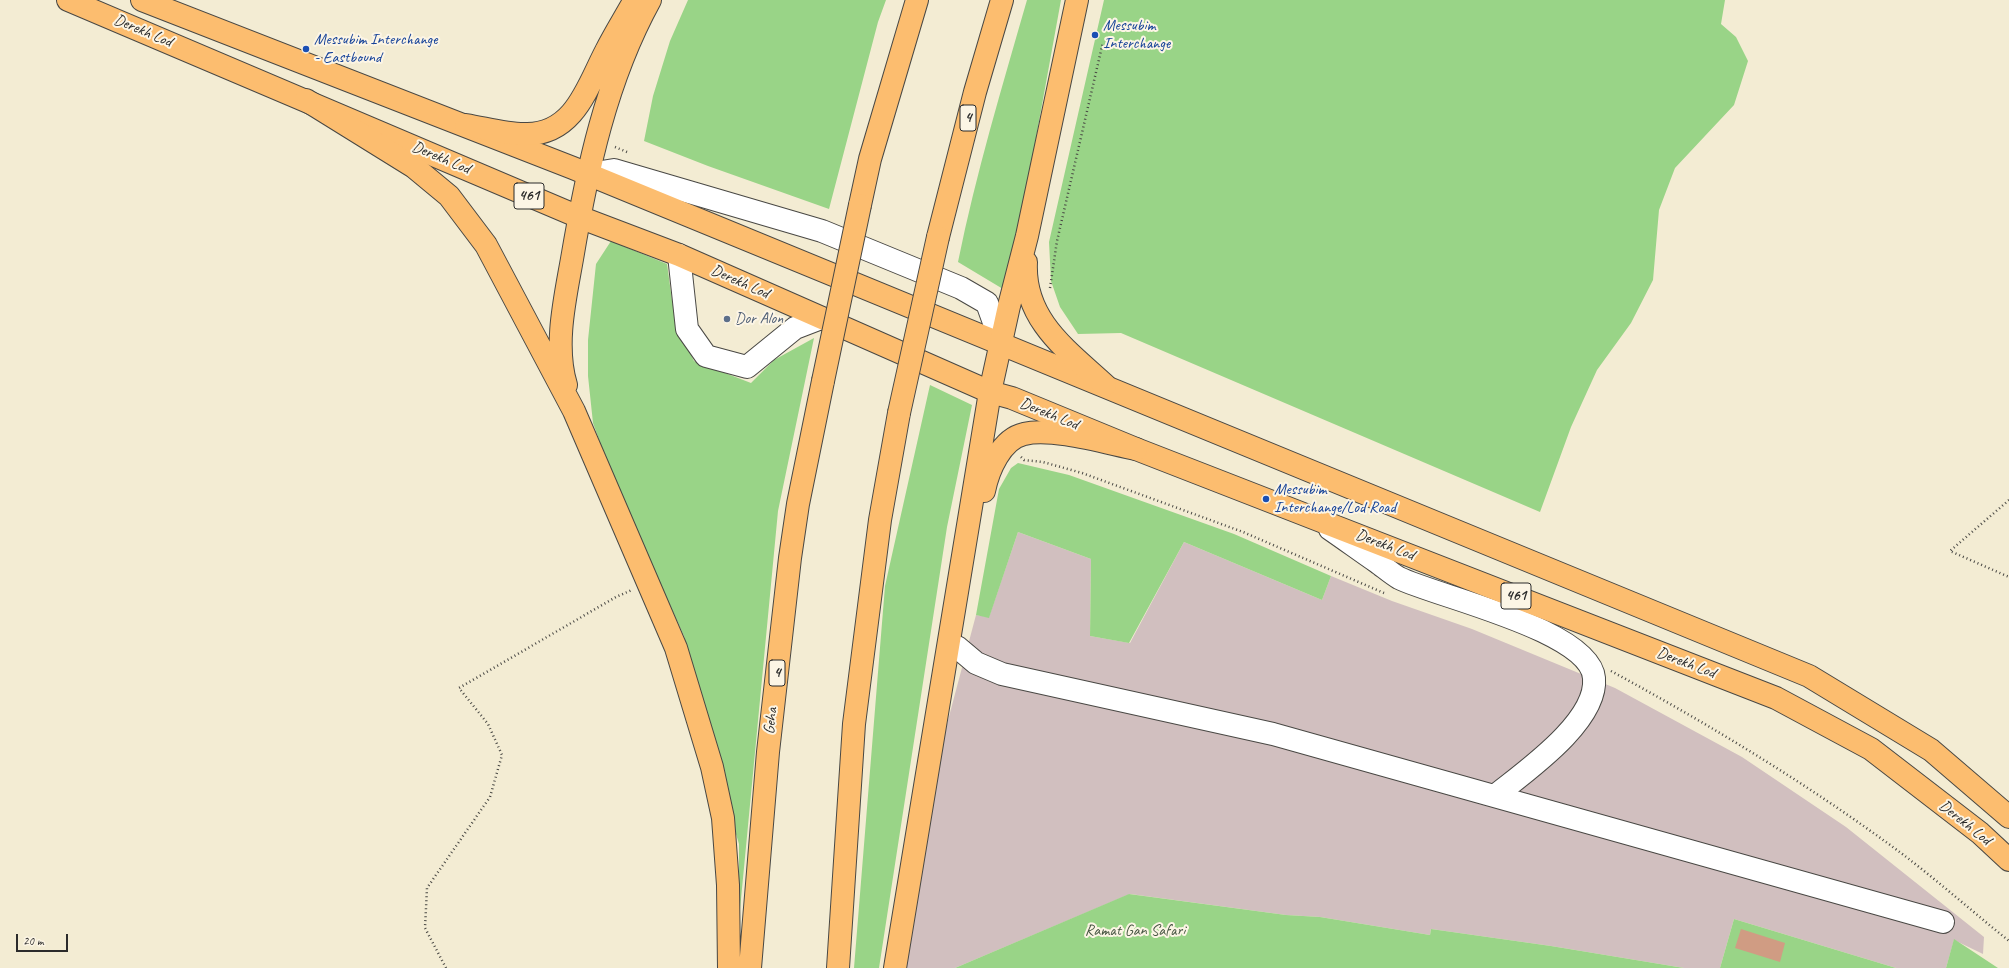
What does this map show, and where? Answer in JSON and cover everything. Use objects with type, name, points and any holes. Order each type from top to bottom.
[{"type":"main road","name":"Derekh Lod","points":[[68,0],[579,217],[679,255],[990,392],[1012,398],[1136,449],[1776,698],[1870,750],[1980,833],[2009,860]]},
{"type":"main road","name":"Derekh Lod","points":[[142,0],[589,174],[1001,342],[1809,676],[1932,750],[2009,817]]},
{"type":"main road","points":[[466,125],[527,134],[551,129],[569,116],[579,106],[606,51],[635,0]]},
{"type":"main road","points":[[574,411],[565,382],[560,343],[565,296],[579,217],[604,108],[623,56],[650,0]]},
{"type":"main road","name":"Geha","points":[[750,968],[768,752],[798,504],[870,159],[918,0]]},
{"type":"main road","name":"4","points":[[838,968],[855,717],[880,520],[899,413],[938,237],[973,100],[1002,0]]},
{"type":"main road","points":[[895,968],[990,392],[1027,236],[1077,0]]},
{"type":"main road","points":[[306,100],[414,167],[449,196],[486,244],[574,411],[676,648],[712,767],[723,818],[728,885],[729,968]]},
{"type":"main road","points":[[1027,236],[1026,273],[1029,291],[1036,313],[1053,337],[1105,385]]},
{"type":"main road","points":[[932,741],[957,647],[986,480],[997,457],[1010,441],[1024,434],[1058,433],[1136,449]]},
{"type":"lane","points":[[589,174],[614,170],[822,231],[947,282],[987,303],[1001,342]]},
{"type":"lane","points":[[679,255],[687,329],[706,356],[747,367],[795,328],[821,318]]},
{"type":"lane","points":[[1312,517],[1399,578],[1537,628],[1568,644],[1592,669],[1594,677],[1593,690],[1583,713],[1561,741],[1496,796]]},
{"type":"lane","points":[[957,647],[976,662],[1002,674],[1273,734],[1943,922]]},
{"type":"path","points":[[1049,294],[1058,241],[1103,42]]},
{"type":"path","points":[[2009,500],[1950,551],[2009,577]]},
{"type":"path","points":[[446,968],[425,928],[427,888],[490,797],[502,755],[488,724],[459,688],[616,597],[647,583]]},
{"type":"shaded area","points":[[1018,532],[1091,559],[1090,636],[1130,643],[1184,542],[1322,600],[1331,576],[1392,601],[1472,629],[1615,688],[1742,757],[1846,827],[1984,937],[1983,954],[1954,940],[1946,968],[1896,968],[1734,919],[1720,968],[1684,968],[1551,946],[1431,929],[1430,935],[1320,917],[1286,915],[1130,894],[955,968],[903,968],[921,841],[947,724],[976,615],[989,617]]},
{"type":"green space","points":[[688,0],[886,0],[878,22],[829,209],[708,166],[644,141],[653,96],[670,41]]},
{"type":"green space","points":[[1027,0],[1061,0],[1018,237],[1003,289],[958,262],[981,163]]},
{"type":"green space","points":[[1104,0],[1725,0],[1721,24],[1736,37],[1748,61],[1734,105],[1675,168],[1659,210],[1653,280],[1631,323],[1597,370],[1571,427],[1540,512],[1121,333],[1078,334],[1060,307],[1051,281],[1049,242]]},
{"type":"green space","points":[[611,241],[667,264],[672,300],[678,327],[694,361],[751,383],[774,360],[814,338],[778,511],[739,920],[739,844],[716,768],[684,636],[615,484],[593,423],[588,376],[588,340],[596,264]]},
{"type":"green space","points":[[930,385],[972,405],[947,527],[879,968],[854,968],[885,586]]},
{"type":"green space","points":[[1018,463],[1069,475],[1234,534],[1331,576],[1322,600],[1184,542],[1129,643],[1090,636],[1091,559],[1018,532],[989,618],[976,615],[999,489],[1011,468]]},
{"type":"green space","name":"Ramat Gan Safari","points":[[1129,894],[1286,915],[1320,917],[1430,935],[1431,929],[1551,946],[1684,968],[955,968]]},
{"type":"green space","points":[[1734,919],[1896,968],[1720,968]]},
{"type":"green space","points":[[1954,939],[1998,968],[1946,968]]},
{"type":"building","points":[[1741,929],[1785,943],[1780,962],[1735,948]]},
{"type":"place","name":"Messubim Interchange","points":[[1095,35]]},
{"type":"place","name":"Messubim Interchange - Eastbound","points":[[306,49]]},
{"type":"place","name":"Dor Alon","points":[[727,319]]},
{"type":"place","name":"Messubim Interchange/Lod Road","points":[[1266,499]]}]
